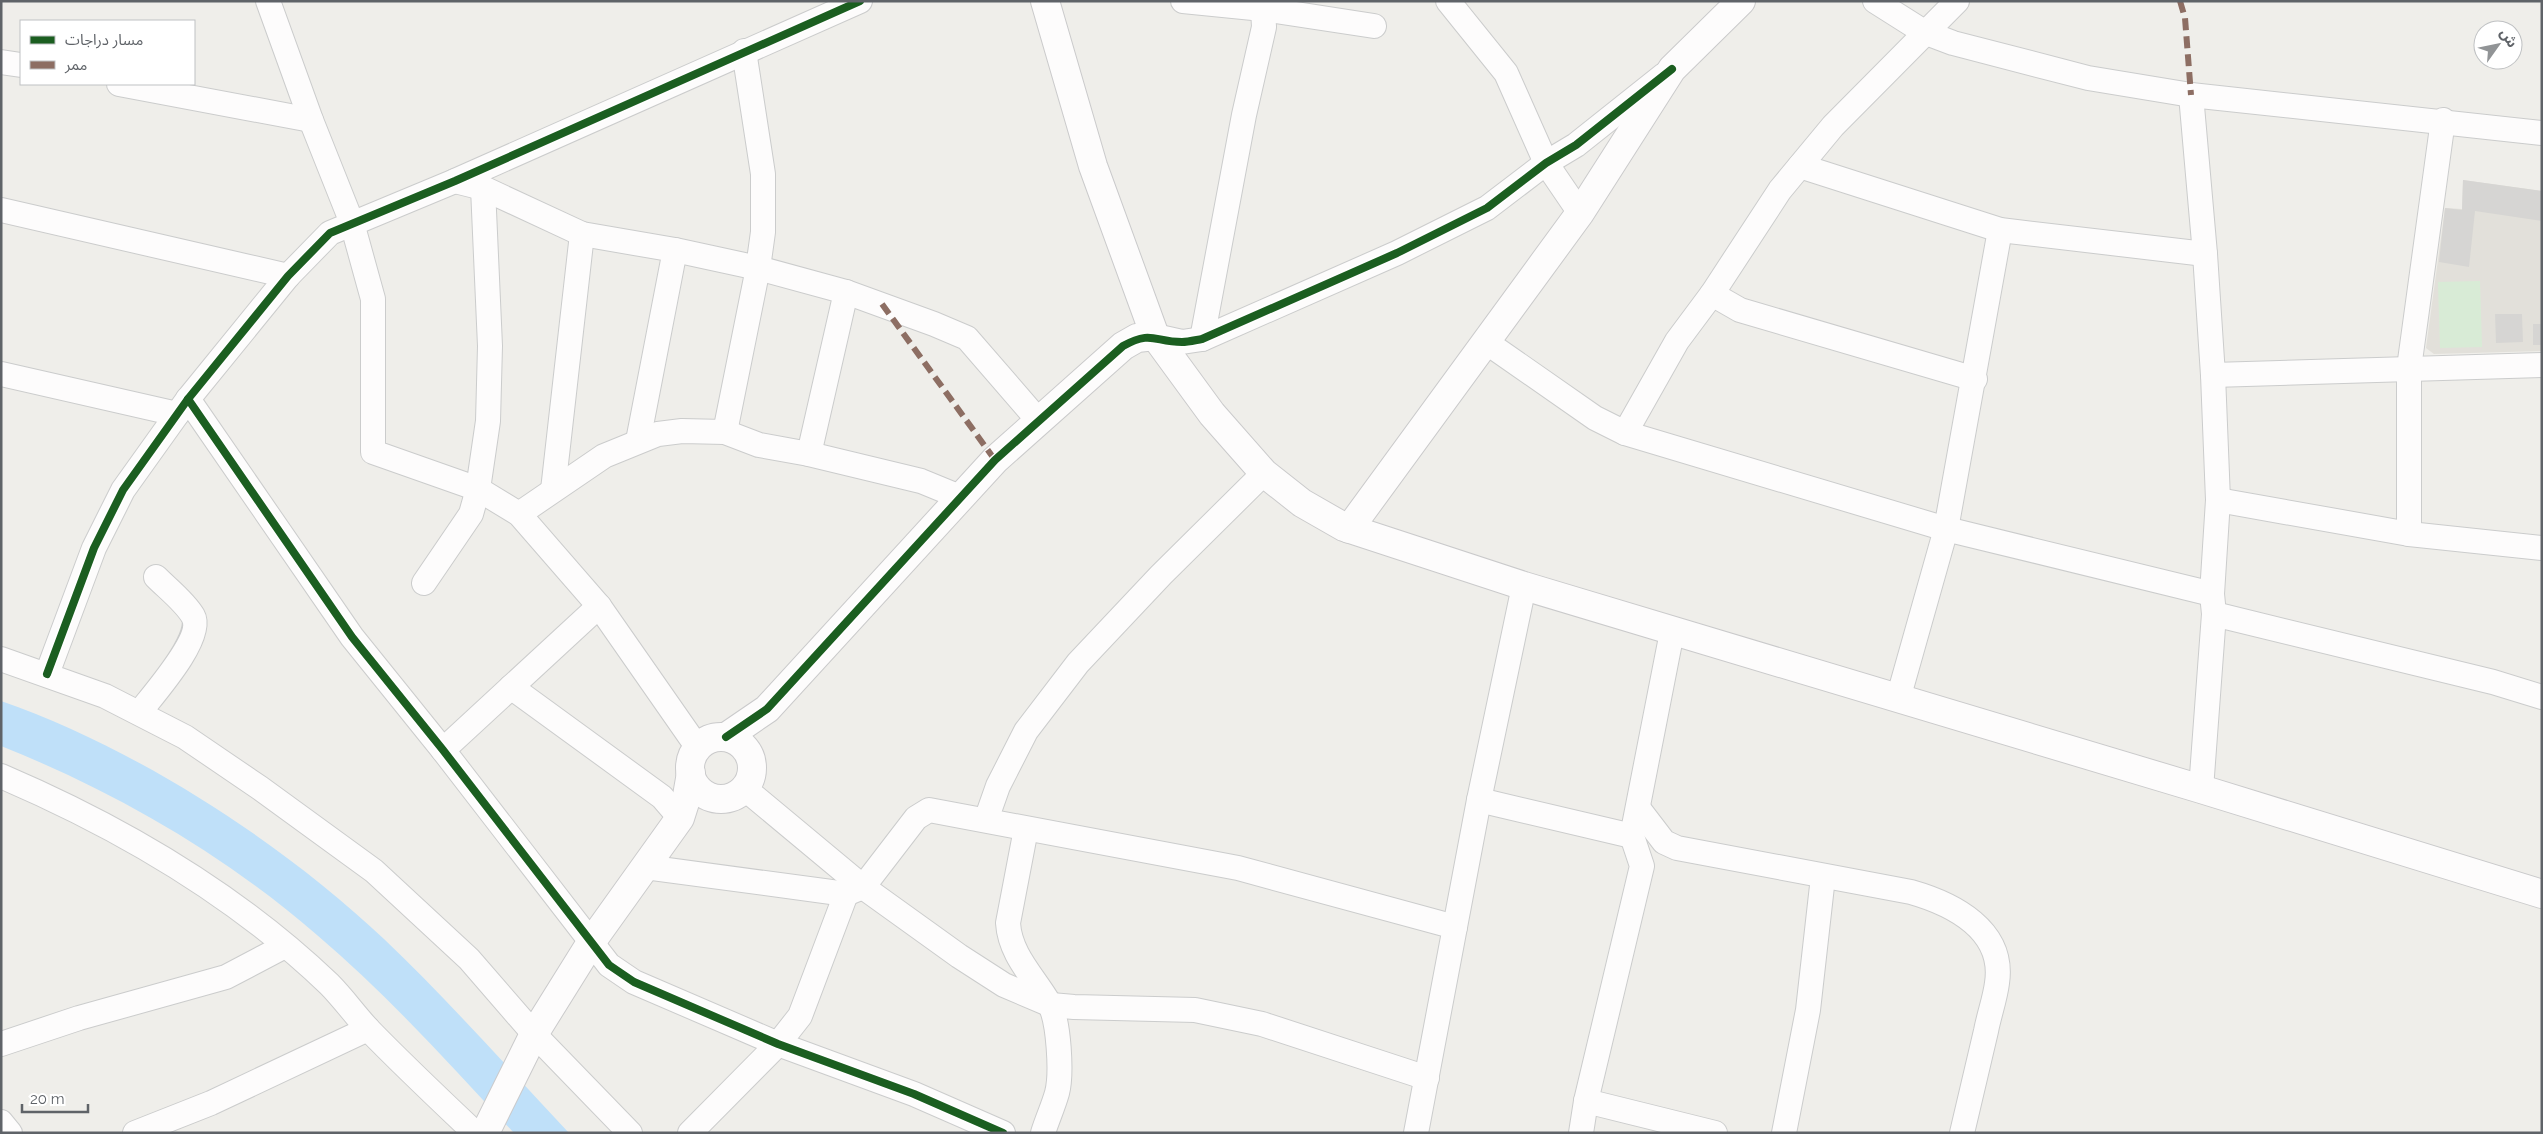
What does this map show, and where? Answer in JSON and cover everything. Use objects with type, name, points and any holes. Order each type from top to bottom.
[{"type":"street","points":[[268,1],[311,120],[352,223],[373,299],[373,452],[478,489],[519,514],[599,606],[694,760],[698,788],[713,798],[733,794],[855,891],[1004,985],[1050,1005],[1195,1010],[1226,1016],[1262,1024],[1427,1078]]},
{"type":"street","points":[[47,674],[94,548],[123,490],[182,407],[288,276],[330,233],[455,181],[744,51],[825,9],[860,1]]},
{"type":"street","points":[[1045,1],[1093,166],[1155,336],[1212,414],[1264,473],[1302,503],[1349,529],[1524,586],[1672,632],[2201,789],[2542,894]]},
{"type":"street","points":[[1183,1],[1263,9],[1374,26]]},
{"type":"street","points":[[1448,1],[1506,73],[1546,163],[1580,213]]},
{"type":"street","points":[[1,776],[48,796],[118,831],[234,905],[330,985],[368,1029],[484,1128],[520,1064],[534,1034],[592,941],[680,818],[687,796],[694,760],[715,738],[726,737],[767,708],[960,497],[1038,420],[1123,346],[1137,338],[1155,336],[1182,342],[1202,338],[1397,253],[1487,208],[1546,163],[1576,145],[1672,69],[1741,1]]},
{"type":"street","points":[[1875,1],[1924,32],[2005,58],[2088,78],[2191,94],[2443,120],[2542,133]]},
{"type":"street","points":[[1625,432],[1677,341],[1712,294],[1780,190],[1833,126],[1924,32],[1957,1]]},
{"type":"street","points":[[1202,338],[1244,115],[1264,27],[1263,9]]},
{"type":"street","points":[[725,432],[758,268],[762,232],[763,174],[744,51]]},
{"type":"street","points":[[1,62],[20,65]]},
{"type":"street","points":[[1349,529],[1580,213],[1672,69]]},
{"type":"street","points":[[124,85],[311,120]]},
{"type":"street","points":[[2191,94],[2206,254],[2218,500],[2201,789]]},
{"type":"street","points":[[2409,534],[2409,368],[2443,120]]},
{"type":"street","points":[[1800,166],[2000,230],[2206,254]]},
{"type":"street","points":[[455,181],[483,188],[582,234],[675,250],[758,268],[846,292],[967,338],[1038,420]]},
{"type":"street","points":[[424,583],[471,514],[478,489],[488,421],[490,346],[483,188]]},
{"type":"street","points":[[1,210],[288,276]]},
{"type":"street","points":[[1898,699],[1946,530],[1975,379],[2000,230]]},
{"type":"street","points":[[553,490],[582,234]]},
{"type":"street","points":[[638,441],[675,250]]},
{"type":"street","points":[[810,454],[846,292]]},
{"type":"street","points":[[1712,294],[1740,310],[1975,379]]},
{"type":"street","points":[[1486,342],[1595,418],[1625,432],[1946,530],[2542,697]]},
{"type":"street","points":[[2213,375],[2542,365]]},
{"type":"street","points":[[1,374],[182,407],[352,638],[443,750],[609,965],[634,982],[778,1044],[914,1094],[1003,1133]]},
{"type":"street","points":[[519,514],[604,456],[658,434],[682,431],[725,432],[759,445],[810,454],[921,481],[960,497]]},
{"type":"street","points":[[986,820],[998,786],[1026,731],[1078,663],[1161,575],[1264,473]]},
{"type":"street","points":[[2218,500],[2409,534],[2542,548]]},
{"type":"street","points":[[139,713],[189,646],[195,630],[194,617],[156,577]]},
{"type":"street","points":[[1416,1133],[1479,800],[1524,586]]},
{"type":"street","points":[[443,750],[599,606]]},
{"type":"street","points":[[1581,1133],[1586,1101],[1642,866],[1632,836],[1672,632]]},
{"type":"street","points":[[1,659],[105,696],[185,737],[374,871],[469,959],[534,1034],[630,1133]]},
{"type":"street","points":[[511,687],[662,797],[680,818]]},
{"type":"street","points":[[680,818],[733,794],[752,773],[750,756],[754,740],[767,708]]},
{"type":"street","points":[[726,737],[744,747],[750,756]]},
{"type":"street","points":[[1479,800],[1632,836]]},
{"type":"street","points":[[1638,808],[1664,842],[1677,848],[1911,892],[1937,900],[1964,914],[1984,932],[1994,952],[1997,982],[1962,1133]]},
{"type":"street","points":[[690,1133],[778,1044],[800,1016],[855,891],[916,818],[930,810],[1238,868],[1455,927]]},
{"type":"street","points":[[1026,828],[1008,923],[1009,937],[1015,952],[1050,1005],[1056,1019],[1059,1082],[1043,1133]]},
{"type":"street","points":[[645,867],[855,891]]},
{"type":"street","points":[[1784,1133],[1808,1010],[1823,876]]},
{"type":"street","points":[[1,1044],[79,1018],[226,977],[285,946]]},
{"type":"street","points":[[135,1133],[211,1103],[368,1029]]},
{"type":"street","points":[[1586,1101],[1715,1133]]},
{"type":"street","points":[[1,1122],[10,1133]]},
{"type":"shaded area","points":[[2463,180],[2542,191],[2542,351],[2434,354],[2426,348],[2445,208],[2462,209]]},
{"type":"green space","points":[[2480,281],[2482,347],[2440,348],[2438,282]]},
{"type":"water","points":[[1,701],[103,744],[154,771],[253,833],[299,867],[343,903],[408,962],[569,1133],[514,1133],[369,982],[281,905],[206,851],[126,804],[85,783],[1,746]]},
{"type":"building","points":[[2463,180],[2542,191],[2542,221],[2475,211],[2469,267],[2439,262],[2445,208],[2462,210]]},
{"type":"building","points":[[2495,314],[2522,314],[2523,342],[2496,343]]},
{"type":"building","points":[[2533,324],[2542,324],[2542,345],[2533,345]]},
{"type":"marked path","points":[[2180,1],[2185,18],[2191,95]]},
{"type":"marked path","points":[[882,304],[995,460]]},
{"type":"cycle path","points":[[47,674],[94,548],[123,490],[188,399],[288,276],[330,233],[455,181],[860,1]]},
{"type":"cycle path","points":[[726,737],[767,709],[995,460],[1123,346],[1133,341],[1147,338],[1173,342],[1202,339],[1397,253],[1487,208],[1546,163],[1576,145],[1672,69]]},
{"type":"cycle path","points":[[188,399],[352,637],[443,750],[609,965],[634,982],[778,1044],[914,1094],[1003,1133]]}]
